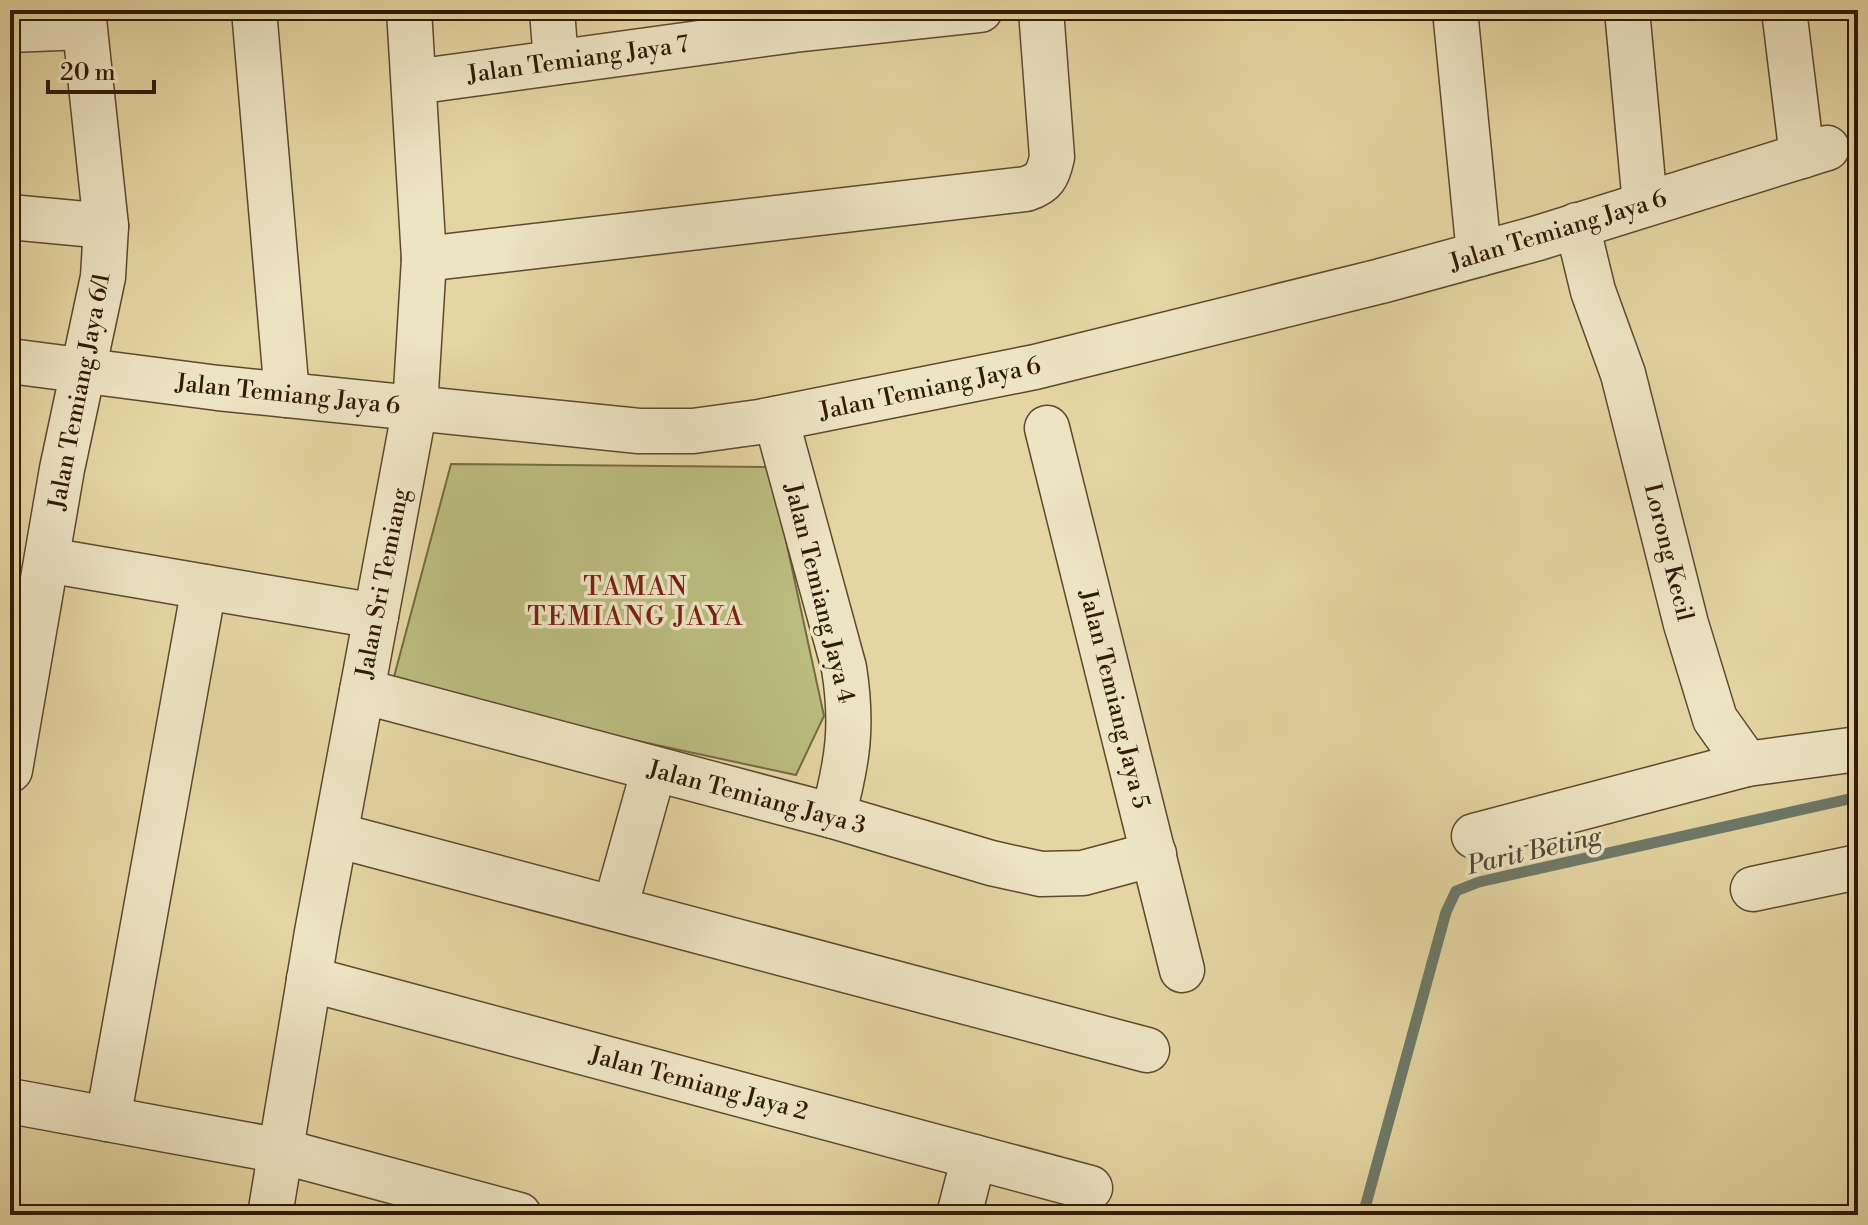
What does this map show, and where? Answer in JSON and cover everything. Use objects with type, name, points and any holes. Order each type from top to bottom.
[{"type":"street","points":[[254,10],[287,395]]},
{"type":"street","name":"Jalan Sri Temiang","points":[[270,1215],[309,979],[415,407],[424,259],[409,10]]},
{"type":"street","points":[[552,10],[556,62]]},
{"type":"street","name":"Jalan Temiang Jaya 7","points":[[414,82],[556,62],[720,25],[979,10]]},
{"type":"street","points":[[424,259],[1026,189],[1041,184],[1048,174],[1052,157],[1041,10]]},
{"type":"street","points":[[1455,10],[1479,254]]},
{"type":"street","points":[[1627,10],[1645,204]]},
{"type":"street","name":"Jalan Temiang Jaya 6","points":[[10,361],[287,395],[639,431],[693,431],[776,419],[1035,367],[1479,254],[1814,152],[1784,10]]},
{"type":"street","points":[[10,30],[83,18]]},
{"type":"street","name":"Jalan Temiang Jaya 6/1","points":[[10,770],[62,469],[103,277],[106,226],[83,18]]},
{"type":"street","points":[[10,217],[106,226]]},
{"type":"street","name":"Lorong Kecil","points":[[1577,225],[1593,291],[1623,374],[1686,624],[1715,719],[1747,764]]},
{"type":"street","name":"Jalan Temiang Jaya 4","points":[[776,419],[844,668],[850,707],[849,742],[833,816]]},
{"type":"street","name":"Jalan Temiang Jaya 5","points":[[1047,428],[1182,970]]},
{"type":"street","points":[[47,560],[376,616]]},
{"type":"street","points":[[108,1119],[204,587]]},
{"type":"street","name":"Jalan Temiang Jaya 3","points":[[362,691],[1041,874],[1083,873],[1154,854]]},
{"type":"street","points":[[1474,836],[1747,764],[1858,749]]},
{"type":"street","points":[[615,908],[654,769]]},
{"type":"street","points":[[336,835],[1147,1050]]},
{"type":"street","points":[[1753,889],[1858,867]]},
{"type":"street","name":"Jalan Temiang Jaya 2","points":[[309,979],[1090,1188]]},
{"type":"street","points":[[10,1101],[281,1151],[519,1215]]},
{"type":"street","points":[[959,1215],[974,1157]]},
{"type":"green space","points":[[451,464],[770,467],[824,716],[796,775],[391,688]]},
{"type":"waterway","name":"Parit Beting","points":[[1363,1215],[1446,912],[1456,891],[1479,882],[1858,797]]},
{"type":"district","name":"TAMAN TEMIANG JAYA","points":[[636,601]]}]
